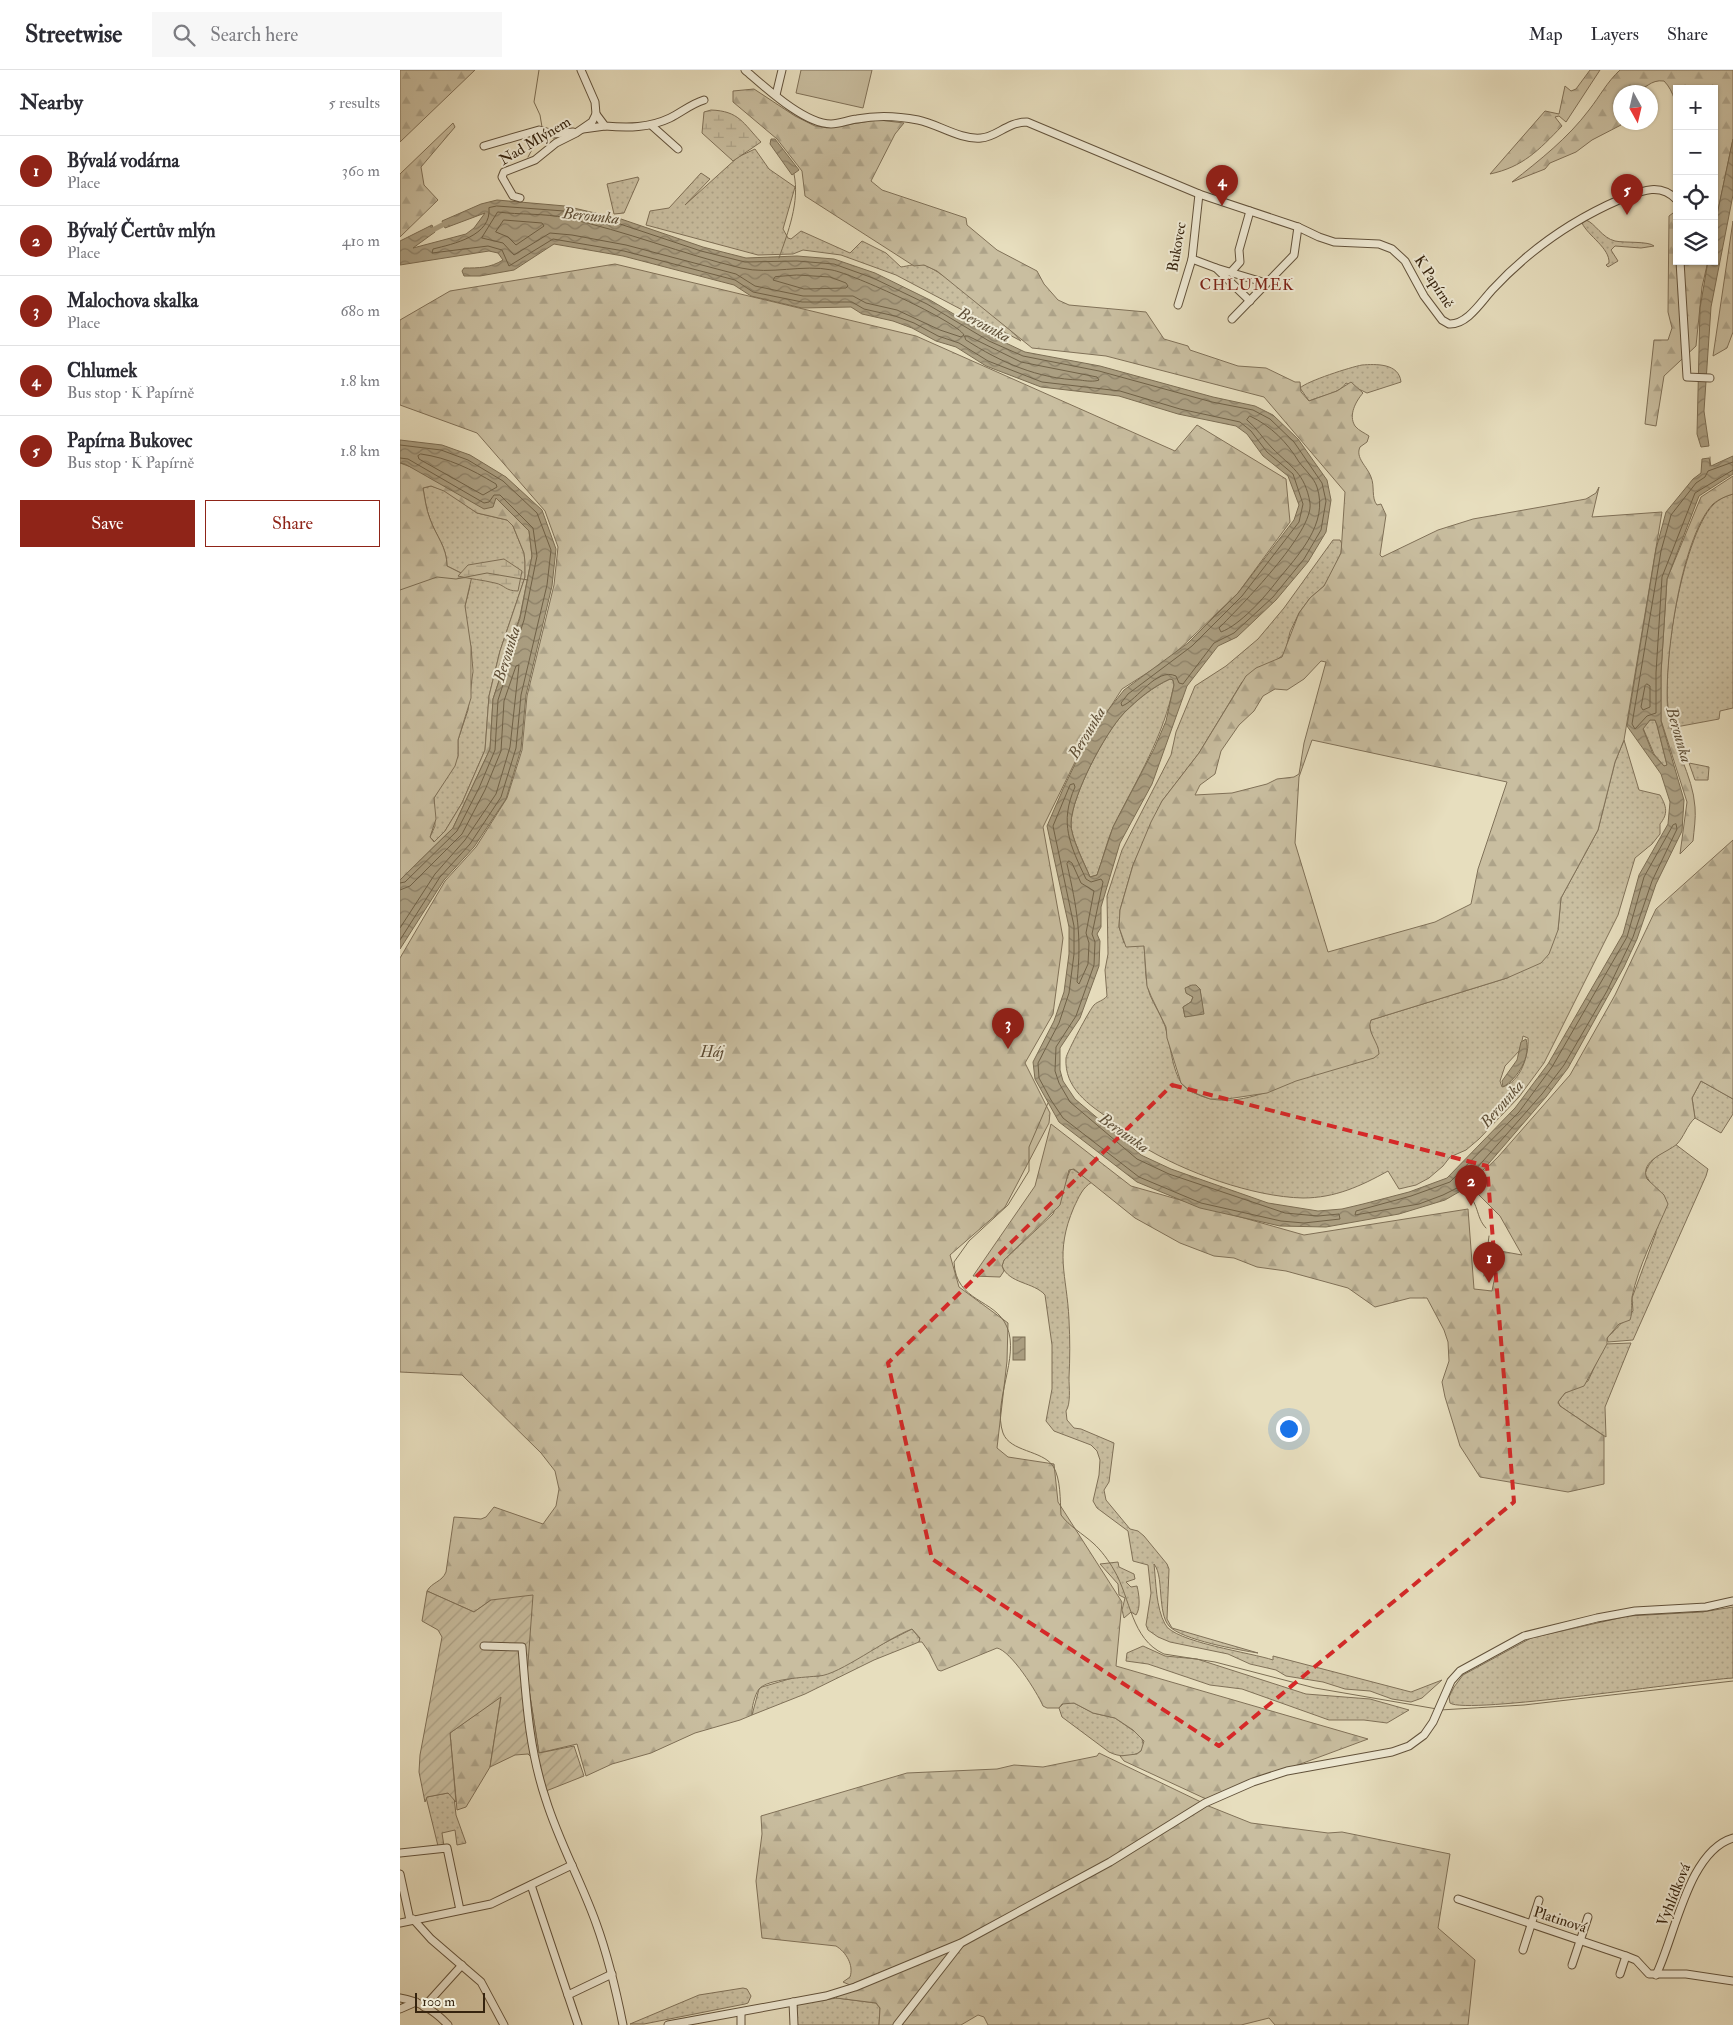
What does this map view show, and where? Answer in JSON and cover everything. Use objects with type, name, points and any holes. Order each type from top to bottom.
[{"type":"street","points":[[581,70],[595,102],[596,114],[592,122],[582,130]]},
{"type":"street","name":"K Papírně","points":[[745,70],[802,115],[813,121],[830,124],[878,116],[904,118],[934,124],[978,138],[990,136],[1013,123],[1027,122],[1199,194],[1298,227],[1334,242],[1379,244],[1392,249],[1405,261],[1424,296],[1442,320],[1453,324],[1464,320],[1504,277],[1538,248],[1586,214],[1644,189],[1656,188],[1673,197]]},
{"type":"street","points":[[776,94],[782,70]]},
{"type":"street","points":[[484,146],[543,131],[560,134],[605,126],[633,128],[651,125],[669,118],[693,103],[704,100]]},
{"type":"street","points":[[596,114],[605,126]]},
{"type":"street","points":[[651,125],[678,149]]},
{"type":"street","name":"Nad Mlýnem","points":[[520,198],[514,198],[511,194],[502,177],[504,172],[535,160],[556,143],[582,130]]},
{"type":"street","name":"Bukovec","points":[[1178,305],[1192,259],[1199,194]]},
{"type":"street","points":[[1231,272],[1240,262],[1239,250],[1250,211]]},
{"type":"street","points":[[1232,319],[1294,255],[1298,227]]},
{"type":"street","points":[[1192,259],[1266,283]]},
{"type":"street","points":[[1680,265],[1688,376],[1693,378],[1710,378]]},
{"type":"street","points":[[1216,268],[1250,301]]},
{"type":"street","points":[[668,2025],[741,2013],[854,1987],[961,1942],[1110,1862],[1213,1799],[1253,1782],[1287,1771],[1392,1752],[1409,1746],[1424,1735],[1434,1722],[1451,1681],[1460,1671],[1524,1636],[1597,1618],[1635,1611],[1706,1607],[1733,1601]]},
{"type":"street","points":[[484,1646],[516,1645],[522,1647],[527,1718],[532,1750],[546,1800],[596,1922],[612,1974],[623,2025]]},
{"type":"street","name":"Vyhlídková","points":[[1652,1975],[1696,1872],[1713,1848],[1733,1838]]},
{"type":"street","points":[[400,1853],[447,1848],[460,1910]]},
{"type":"street","points":[[400,1923],[491,1904],[572,1865]]},
{"type":"street","points":[[400,1874],[411,1920],[481,1982],[504,2025]]},
{"type":"street","points":[[531,1885],[578,2025]]},
{"type":"street","name":"Platinová","points":[[1458,1899],[1626,1956],[1636,1960],[1652,1975]]},
{"type":"street","points":[[1523,1950],[1539,1900]]},
{"type":"street","points":[[1572,1965],[1588,1917]]},
{"type":"street","points":[[897,2025],[961,1942]]},
{"type":"street","points":[[1620,1974],[1626,1956]]},
{"type":"street","points":[[424,2006],[462,1965]]},
{"type":"street","points":[[568,1995],[612,1974]]},
{"type":"street","points":[[1652,1975],[1686,1974],[1733,1981]]},
{"type":"street","points":[[400,1992],[424,2006],[448,2025]]},
{"type":"street","points":[[400,1998],[415,2001]]},
{"type":"street","points":[[400,2009],[415,2001]]},
{"type":"street","points":[[793,2002],[794,2025]]},
{"type":"street","points":[[741,2013],[741,2025]]},
{"type":"highlighted area","points":[[1172,1085],[1487,1166],[1514,1502],[1219,1746],[932,1559],[888,1363]]},
{"type":"green space","points":[[400,70],[475,70],[400,142]]},
{"type":"green space","points":[[801,70],[872,70],[863,108],[796,93]]},
{"type":"green space","points":[[1590,70],[1600,70],[1566,122],[1559,116],[1555,117],[1562,126],[1546,143],[1512,167],[1490,174],[1545,111],[1559,114],[1565,86],[1571,91],[1576,89]]},
{"type":"green space","points":[[1620,70],[1733,70],[1733,139],[1718,211],[1718,85],[1673,85],[1673,95],[1664,81],[1648,85],[1613,85],[1613,129],[1592,140],[1576,152],[1550,163],[1545,169],[1512,182],[1572,130]]},
{"type":"green space","points":[[754,89],[795,116],[815,126],[830,127],[879,120],[904,123],[895,134],[871,181],[882,190],[966,218],[967,225],[997,250],[1037,271],[1044,284],[1058,300],[1069,305],[1146,312],[1164,339],[1188,346],[1190,350],[1238,366],[1266,368],[1295,382],[1300,382],[1301,392],[1309,401],[1337,391],[1351,382],[1363,393],[1354,408],[1353,422],[1360,431],[1369,436],[1367,442],[1360,447],[1359,455],[1371,477],[1375,502],[1377,505],[1381,504],[1386,515],[1380,555],[1382,557],[1438,530],[1473,519],[1586,499],[1596,493],[1599,487],[1592,517],[1662,512],[1624,740],[1615,762],[1598,830],[1561,898],[1558,930],[1549,954],[1541,963],[1507,978],[1371,1020],[1370,1029],[1379,1054],[1374,1058],[1296,1081],[1267,1093],[1227,1099],[1210,1099],[1190,1091],[1181,1083],[1167,1038],[1166,1027],[1147,986],[1144,946],[1126,947],[1119,927],[1120,910],[1133,865],[1162,801],[1199,753],[1246,676],[1256,668],[1282,657],[1299,613],[1310,598],[1324,586],[1341,553],[1345,492],[1264,397],[1106,356],[1032,348],[937,271],[924,265],[914,266],[805,196],[802,171],[777,139],[733,102],[733,91]],"holes":[[[1321,661],[1326,662],[1304,743],[1299,774],[1294,777],[1277,779],[1267,784],[1232,793],[1195,795],[1200,785],[1215,774],[1221,751],[1239,725],[1254,711],[1263,696],[1275,689],[1287,690],[1304,679]],[[1312,740],[1507,782],[1478,869],[1471,904],[1435,922],[1328,952],[1295,843],[1299,777]],[[1200,989],[1202,1004],[1185,1017],[1183,1007],[1191,1002],[1193,997],[1186,993]]]},
{"type":"green space","points":[[711,110],[728,113],[740,119],[761,142],[733,161],[702,133],[704,112]]},
{"type":"green space","points":[[453,123],[455,127],[421,167],[424,185],[438,200],[400,237],[400,174]]},
{"type":"green space","points":[[755,149],[769,169],[795,187],[783,229],[788,238],[791,239],[801,231],[850,253],[862,241],[886,253],[901,267],[922,264],[944,276],[974,299],[1021,341],[896,275],[841,255],[803,250],[793,254],[758,255],[646,225],[650,211],[669,208],[701,173],[710,179],[685,205],[738,157]]},
{"type":"green space","points":[[638,177],[639,179],[624,213],[614,214],[607,184]]},
{"type":"green space","points":[[1673,213],[1673,265],[1707,265],[1702,287],[1696,346],[1664,376],[1656,426],[1645,424],[1654,340],[1668,340],[1672,328],[1668,312],[1669,216]]},
{"type":"green space","points":[[1586,220],[1602,234],[1615,241],[1647,243],[1654,246],[1641,248],[1615,246],[1611,250],[1618,261],[1608,267],[1606,265],[1609,263],[1606,252],[1582,223]]},
{"type":"green space","points":[[1733,221],[1733,332],[1727,348],[1713,356]]},
{"type":"green space","name":"Háj","points":[[615,264],[916,336],[1175,451],[1197,425],[1286,479],[1290,522],[1238,593],[1169,659],[1122,689],[1076,760],[1043,827],[1063,938],[1053,1014],[1025,1063],[1050,1113],[1049,1123],[1005,1207],[950,1255],[959,1287],[1008,1323],[1007,1361],[997,1448],[1008,1457],[1054,1464],[1058,1502],[1122,1602],[1116,1666],[1368,1739],[1206,1799],[1124,1761],[1120,1756],[1137,1754],[1141,1751],[1144,1741],[1133,1730],[1115,1718],[1093,1713],[1074,1703],[1062,1704],[1059,1708],[1043,1706],[1023,1673],[1003,1651],[997,1648],[941,1671],[938,1670],[929,1652],[922,1642],[919,1642],[920,1638],[912,1629],[828,1674],[778,1681],[763,1686],[756,1694],[752,1715],[695,1733],[651,1753],[612,1764],[586,1776],[577,1744],[539,1753],[527,1677],[491,1600],[474,1612],[427,1591],[446,1572],[454,1517],[481,1519],[486,1517],[494,1507],[543,1524],[556,1506],[559,1489],[555,1471],[541,1453],[462,1375],[400,1372],[400,958],[445,881],[476,847],[507,798],[522,750],[527,696],[554,585],[558,547],[545,511],[477,433],[400,405],[400,320],[450,291]]},
{"type":"green space","points":[[1362,365],[1380,365],[1391,368],[1396,371],[1401,382],[1367,393],[1346,383],[1335,392],[1309,401],[1300,388],[1320,378]]},
{"type":"green space","points":[[400,463],[496,498],[529,531],[532,556],[520,616],[493,699],[490,749],[453,828],[400,880]],"holes":[[[431,486],[444,491],[477,513],[507,520],[513,526],[524,553],[525,577],[500,651],[489,696],[485,750],[462,803],[445,831],[434,842],[430,837],[436,819],[434,798],[455,766],[458,756],[458,740],[471,698],[471,647],[465,606],[472,576],[465,575],[447,566],[443,547],[432,525],[423,488]]]},
{"type":"green space","points":[[1733,476],[1733,494],[1713,504],[1701,521],[1691,545],[1676,604],[1671,635],[1668,665],[1668,713],[1670,725],[1690,783],[1695,811],[1693,841],[1680,854],[1687,802],[1661,720],[1661,673],[1667,579],[1701,497]]},
{"type":"green space","points":[[431,486],[444,490],[477,513],[507,520],[513,526],[524,553],[525,562],[525,577],[500,651],[489,696],[485,750],[462,803],[445,831],[435,842],[430,837],[435,826],[434,798],[458,756],[458,740],[468,710],[473,671],[471,647],[465,617],[465,606],[470,586],[465,575],[447,566],[445,553],[432,525],[426,504],[423,488]]},
{"type":"green space","points":[[1733,494],[1733,708],[1720,711],[1719,719],[1676,727],[1672,726],[1668,706],[1667,678],[1675,612],[1682,578],[1691,547],[1702,522],[1715,503]]},
{"type":"green space","points":[[1333,540],[1340,540],[1342,544],[1341,553],[1331,574],[1324,586],[1310,598],[1299,613],[1290,632],[1285,653],[1242,682],[1199,753],[1162,801],[1133,865],[1120,910],[1119,927],[1124,943],[1144,945],[1148,989],[1165,1026],[1179,1078],[1188,1090],[1201,1096],[1222,1100],[1244,1098],[1267,1092],[1312,1070],[1371,1033],[1369,1023],[1371,1020],[1507,978],[1519,971],[1558,930],[1561,898],[1598,830],[1615,762],[1624,740],[1639,790],[1660,795],[1665,807],[1665,814],[1660,824],[1660,834],[1652,844],[1635,858],[1618,915],[1544,1063],[1519,1097],[1479,1139],[1466,1150],[1450,1157],[1429,1178],[1416,1185],[1399,1189],[1388,1171],[1368,1182],[1347,1190],[1326,1196],[1303,1198],[1283,1197],[1241,1188],[1198,1174],[1159,1156],[1130,1137],[1079,1094],[1066,1069],[1067,1054],[1084,1022],[1094,1005],[1107,996],[1105,970],[1108,954],[1107,896],[1122,850],[1171,755],[1176,732],[1195,686],[1226,666],[1258,639],[1284,608]],"holes":[[[1523,1036],[1528,1038],[1527,1052],[1519,1074],[1509,1084],[1502,1087],[1500,1081],[1505,1066],[1520,1050]]]},
{"type":"green space","points":[[504,559],[522,571],[518,591],[510,590],[495,583],[458,576],[468,565]]},
{"type":"green space","points":[[1170,679],[1173,680],[1174,685],[1157,740],[1114,825],[1097,875],[1090,877],[1071,829],[1073,811],[1083,781],[1099,749],[1116,722],[1146,694]]},
{"type":"green space","points":[[1650,720],[1655,720],[1657,725],[1667,765],[1664,766],[1654,754],[1643,728]]},
{"type":"green space","points":[[1689,763],[1709,767],[1708,780],[1695,780]]},
{"type":"green space","points":[[1733,840],[1733,1099],[1701,1081],[1692,1098],[1695,1118],[1677,1144],[1655,1158],[1647,1167],[1647,1179],[1664,1195],[1668,1204],[1638,1274],[1632,1297],[1630,1320],[1619,1324],[1607,1338],[1607,1344],[1584,1386],[1565,1393],[1558,1402],[1560,1406],[1604,1436],[1604,1484],[1568,1492],[1480,1477],[1460,1446],[1445,1397],[1442,1382],[1449,1361],[1448,1342],[1444,1330],[1427,1298],[1410,1298],[1375,1307],[1348,1288],[1286,1271],[1257,1267],[1234,1258],[1214,1256],[1180,1243],[1135,1218],[1074,1169],[1069,1170],[1060,1205],[1004,1260],[1002,1266],[1004,1271],[1000,1277],[973,1276],[1035,1186],[1051,1124],[1131,1186],[1304,1235],[1468,1209],[1474,1289],[1492,1291],[1500,1251],[1522,1255],[1500,1216],[1469,1185],[1498,1157],[1570,1075],[1615,995],[1656,909]]},
{"type":"green space","points":[[1701,1081],[1733,1099],[1733,1114],[1721,1133],[1695,1118],[1692,1098]]},
{"type":"green space","points":[[1675,1144],[1708,1169],[1706,1176],[1633,1340],[1608,1342],[1607,1338],[1633,1311],[1632,1298],[1656,1233],[1653,1187],[1645,1174],[1653,1160]]},
{"type":"green space","points":[[1071,1168],[1092,1182],[1079,1196],[1064,1238],[1063,1264],[1070,1334],[1067,1420],[1074,1428],[1081,1429],[1114,1443],[1109,1482],[1104,1490],[1106,1500],[1130,1529],[1138,1531],[1144,1536],[1167,1564],[1169,1569],[1167,1619],[1172,1628],[1258,1653],[1198,1640],[1186,1636],[1176,1631],[1169,1626],[1163,1613],[1159,1575],[1154,1564],[1158,1603],[1165,1624],[1182,1636],[1214,1646],[1273,1660],[1273,1656],[1411,1692],[1442,1680],[1422,1698],[1411,1702],[1392,1699],[1370,1691],[1345,1689],[1323,1682],[1286,1676],[1276,1670],[1250,1664],[1228,1654],[1170,1642],[1148,1630],[1146,1625],[1151,1593],[1148,1565],[1133,1561],[1128,1531],[1097,1508],[1093,1501],[1099,1475],[1100,1460],[1097,1451],[1091,1445],[1054,1431],[1046,1421],[1052,1389],[1052,1345],[1045,1295],[1010,1276],[1002,1266],[1004,1260],[1053,1214]]},
{"type":"green space","points":[[1631,1343],[1605,1407],[1606,1437],[1560,1406],[1558,1402],[1565,1393],[1588,1381],[1605,1344]]},
{"type":"green space","points":[[1118,1562],[1119,1567],[1134,1574],[1135,1579],[1126,1582],[1131,1587],[1137,1586],[1139,1597],[1139,1609],[1136,1615],[1131,1612],[1124,1618],[1122,1610],[1125,1598],[1119,1595],[1118,1584],[1100,1564]]},
{"type":"green space","points":[[427,1591],[474,1612],[491,1600],[533,1595],[527,1677],[539,1753],[574,1746],[584,1776],[541,1793],[532,1758],[528,1754],[515,1755],[490,1767],[501,1697],[450,1733],[456,1802],[448,1793],[427,1797],[425,1802],[419,1772],[420,1755],[442,1637],[438,1630],[422,1621]]},
{"type":"green space","points":[[1733,1607],[1733,1678],[1537,1701],[1465,1705],[1450,1703],[1449,1697],[1463,1675],[1531,1638],[1628,1616],[1702,1612]]},
{"type":"green space","points":[[912,1629],[920,1639],[919,1642],[874,1660],[805,1694],[752,1715],[759,1689],[762,1687],[796,1677],[819,1676]]},
{"type":"green space","points":[[1143,1646],[1165,1656],[1197,1659],[1306,1694],[1370,1699],[1409,1710],[1387,1723],[1364,1720],[1329,1720],[1242,1689],[1210,1685],[1148,1664],[1126,1661],[1127,1653]]},
{"type":"green space","points":[[501,1696],[490,1767],[466,1807],[457,1810],[450,1733]]},
{"type":"green space","points":[[1064,1703],[1074,1703],[1093,1713],[1115,1718],[1141,1736],[1144,1746],[1141,1751],[1130,1756],[1121,1756],[1109,1752],[1062,1717],[1059,1708]]},
{"type":"green space","points":[[1099,1753],[1201,1802],[1109,1860],[959,1940],[850,1985],[843,1982],[850,1977],[850,1964],[846,1955],[836,1946],[762,1938],[756,1881],[762,1834],[761,1816],[907,1773],[997,1769],[1014,1765],[1043,1767],[1097,1756]]},
{"type":"green space","points":[[448,1793],[454,1797],[456,1815],[466,1843],[457,1845],[455,1830],[442,1833],[444,1846],[438,1846],[426,1797]]},
{"type":"green space","points":[[1206,1805],[1251,1823],[1328,1833],[1342,1832],[1450,1854],[1438,1928],[1475,1960],[1468,2025],[1275,2025],[1269,2018],[1241,2025],[988,2025],[984,2017],[978,2015],[961,2025],[901,2025],[961,1944]]},
{"type":"green space","points":[[961,1943],[897,2025],[879,2025],[880,2008],[876,2003],[836,1998],[839,1994]]},
{"type":"green space","points":[[747,1989],[751,1996],[748,2003],[745,2004],[644,2024],[630,2024],[699,1995]]},
{"type":"green space","points":[[837,1998],[876,2003],[880,2008],[879,2025],[796,2025],[796,2007],[799,2004]]},
{"type":"water","points":[[771,139],[775,139],[799,170],[792,175],[770,144]]},
{"type":"water","points":[[1733,139],[1733,195],[1711,307],[1704,411],[1709,446],[1701,447],[1697,434],[1700,308],[1707,265],[1718,265],[1718,210]]},
{"type":"water","name":"Berounka","points":[[497,200],[565,206],[621,219],[703,247],[746,258],[797,256],[834,259],[875,273],[930,300],[991,336],[1025,352],[1100,366],[1213,397],[1255,406],[1273,415],[1298,439],[1327,480],[1331,500],[1326,532],[1308,562],[1276,600],[1237,637],[1218,646],[1187,686],[1152,784],[1120,843],[1101,907],[1101,927],[1097,934],[1100,941],[1099,966],[1080,1018],[1060,1048],[1060,1070],[1063,1081],[1075,1099],[1141,1155],[1171,1169],[1268,1203],[1318,1211],[1342,1209],[1409,1192],[1447,1178],[1515,1108],[1548,1064],[1623,934],[1639,875],[1668,824],[1670,802],[1661,774],[1627,726],[1656,549],[1666,512],[1693,479],[1701,473],[1702,459],[1709,458],[1711,466],[1733,456],[1733,474],[1699,496],[1667,579],[1661,673],[1661,721],[1684,800],[1682,831],[1656,884],[1637,939],[1624,967],[1568,1068],[1546,1097],[1484,1169],[1464,1189],[1445,1200],[1399,1214],[1326,1227],[1280,1226],[1200,1208],[1137,1182],[1059,1122],[1035,1079],[1033,1062],[1054,1021],[1064,992],[1069,954],[1069,927],[1047,826],[1063,789],[1077,760],[1109,709],[1124,690],[1188,643],[1238,593],[1294,520],[1299,505],[1288,476],[1263,456],[1247,434],[1236,426],[1178,414],[1119,396],[1041,387],[986,366],[956,347],[936,341],[912,328],[893,321],[862,314],[851,307],[802,308],[751,296],[734,285],[623,256],[554,244],[514,270],[480,276],[464,276],[462,271],[464,268],[484,267],[498,263],[503,260],[498,253],[489,251],[400,265],[400,241],[432,225],[435,232],[413,248],[466,234],[474,228],[485,213],[445,228],[442,221],[481,204]],"holes":[[[1170,679],[1173,680],[1174,685],[1166,721],[1154,749],[1113,827],[1097,875],[1090,877],[1071,829],[1073,811],[1083,781],[1099,749],[1116,722],[1146,694]],[[1650,720],[1655,720],[1657,725],[1667,765],[1664,766],[1653,754],[1643,729]]]},
{"type":"water","points":[[400,440],[442,445],[470,455],[506,477],[542,510],[556,549],[552,586],[526,695],[521,749],[506,799],[474,847],[444,880],[400,949],[400,880],[453,828],[490,749],[493,699],[520,618],[532,556],[529,531],[496,498],[493,507],[484,509],[405,464],[400,463]]},
{"type":"water","points":[[1196,985],[1200,989],[1204,1014],[1185,1017],[1183,1007],[1191,1002],[1193,997],[1186,993],[1185,988]]},
{"type":"water","points":[[1526,1039],[1527,1053],[1525,1060],[1514,1078],[1503,1087],[1502,1081],[1517,1060],[1521,1042]]},
{"type":"water","points":[[1013,1337],[1025,1337],[1025,1360],[1013,1360]]},
{"type":"waterway","points":[[539,70],[534,102],[540,115],[542,127]]},
{"type":"waterway","points":[[528,157],[541,133]]},
{"type":"waterway","points":[[779,258],[794,206],[794,174]]},
{"type":"waterway","points":[[429,232],[448,222]]},
{"type":"waterway","points":[[1710,457],[1710,466]]},
{"type":"waterway","points":[[400,590],[437,577],[456,579],[487,573],[528,580]]},
{"type":"waterway","points":[[1048,1103],[1029,1147],[1029,1171],[1008,1205],[969,1241],[954,1262],[956,1275],[961,1285],[968,1293],[994,1310],[1007,1327],[1010,1339],[1010,1352],[1001,1408],[1003,1433],[1012,1444],[1042,1457],[1053,1466],[1059,1483],[1061,1515],[1096,1546],[1107,1559],[1120,1581],[1138,1628],[1145,1639],[1164,1654],[1215,1662],[1315,1688],[1437,1709]]},
{"type":"waterway","points":[[1463,1189],[1475,1204],[1480,1219],[1486,1228]]},
{"type":"waterway","points":[[1484,1276],[1489,1236]]},
{"type":"waterway","points":[[1440,1710],[1524,1705],[1733,1681]]},
{"type":"place","name":"Chlumek","points":[[1222,206]]},
{"type":"place","name":"Papírna Bukovec","points":[[1627,215]]},
{"type":"place","name":"Malochova skalka","points":[[1008,1049]]},
{"type":"place","name":"Bývalý Čertův mlýn","points":[[1471,1206]]},
{"type":"place","name":"Bývalá vodárna","points":[[1489,1283]]},
{"type":"district","name":"CHLUMEK","points":[[1247,285]]}]
